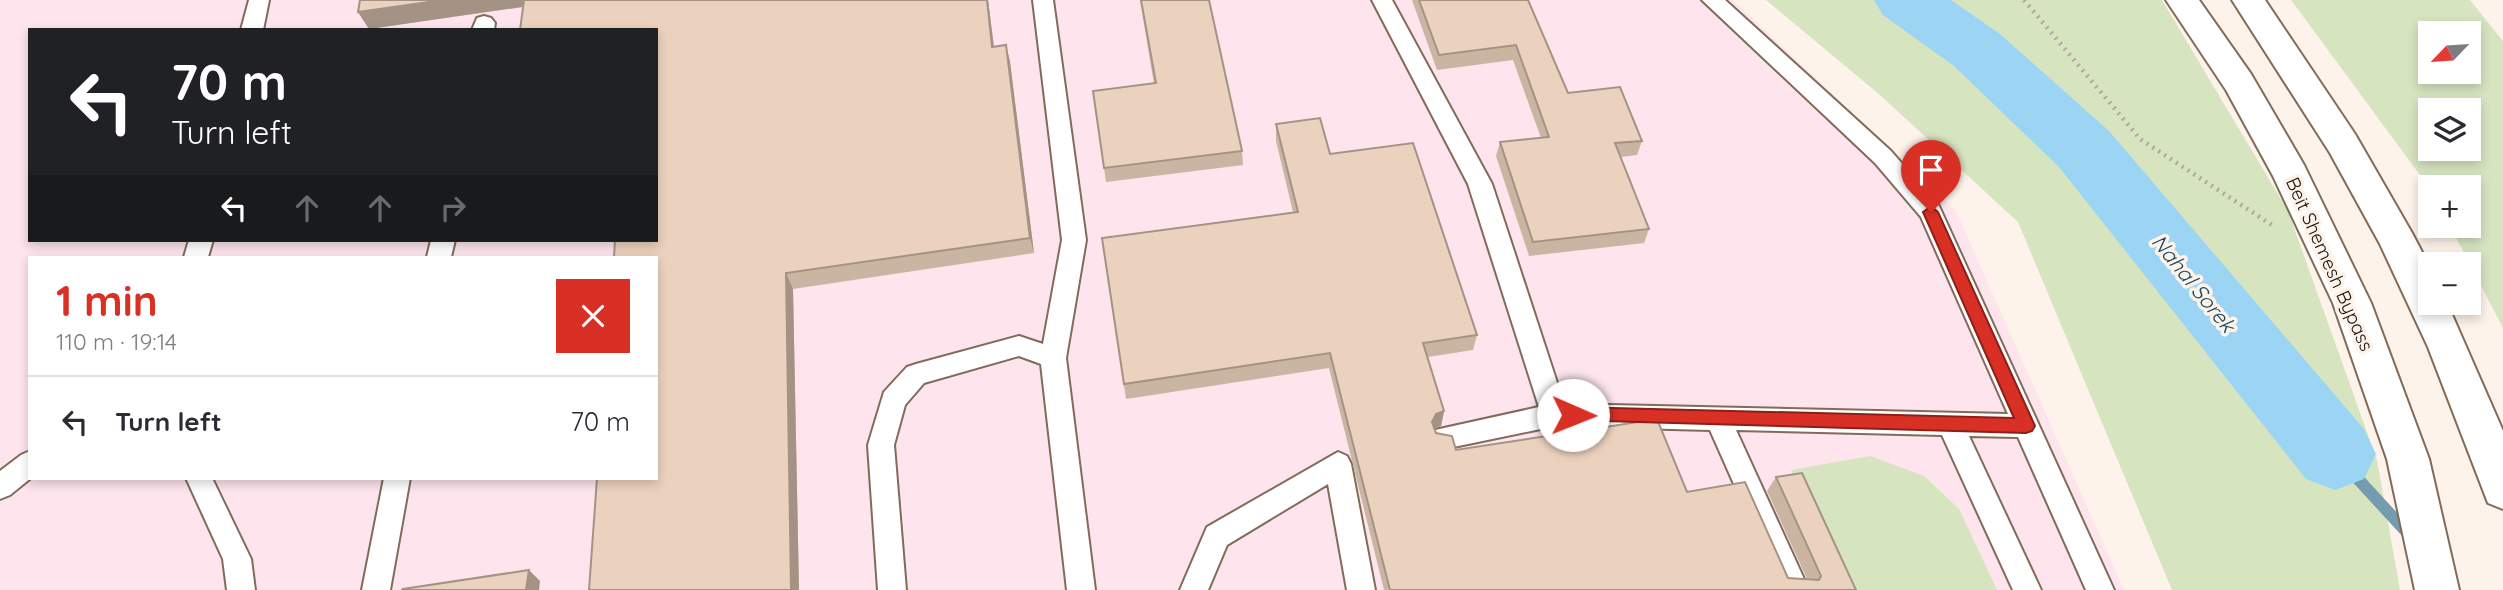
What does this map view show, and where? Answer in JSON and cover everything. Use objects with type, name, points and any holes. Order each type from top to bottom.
[{"type":"main road","name":"Beit Shemesh Bypass","points":[[2182,0],[2239,83],[2291,175],[2352,303],[2408,459],[2437,590]]},
{"type":"main road","points":[[2248,0],[2306,82],[2364,177],[2433,311],[2503,490]]},
{"type":"lane","points":[[252,28],[259,0]]},
{"type":"lane","points":[[1043,0],[1074,240],[1053,358],[1082,590]]},
{"type":"lane","points":[[1382,0],[1480,184],[1555,415]]},
{"type":"lane","points":[[1712,0],[1883,157],[1931,212],[2100,590]]},
{"type":"lane","points":[[892,590],[880,445],[893,400],[916,375],[1019,346],[1053,358]]},
{"type":"lane","points":[[1444,438],[1555,415],[2026,426]]},
{"type":"lane","points":[[1718,419],[1795,590]]},
{"type":"lane","points":[[1950,424],[2027,590]]},
{"type":"lane","points":[[1194,590],[1217,536],[1338,464],[1361,590]]},
{"type":"lane","points":[[0,487],[28,465]]},
{"type":"lane","points":[[200,480],[237,559],[242,590]]},
{"type":"lane","points":[[376,590],[397,480]]},
{"type":"path","points":[[2024,0],[2140,139],[2278,229]]},
{"type":"shaded area","points":[[0,0],[1733,0],[1956,211],[2124,590],[0,590]]},
{"type":"green space","points":[[1766,0],[2162,0],[2288,211],[2377,460],[2400,590],[2172,590],[2018,222],[1880,95]]},
{"type":"green space","points":[[2291,0],[2470,0],[2503,41],[2503,328],[2481,286],[2481,252],[2464,252],[2456,238],[2481,238],[2481,175],[2420,175]]},
{"type":"green space","points":[[1870,456],[1924,476],[1959,509],[1997,590],[1847,590],[1791,470]]},
{"type":"building","points":[[360,0],[443,0],[358,12]]},
{"type":"building","points":[[524,0],[987,0],[992,47],[1006,45],[1030,238],[786,273],[791,590],[589,590],[597,480],[658,480],[658,256],[614,256],[615,242],[658,242],[658,28],[520,28]]},
{"type":"building","points":[[1141,0],[1209,0],[1242,151],[1104,168],[1093,91],[1156,83]]},
{"type":"building","points":[[1419,0],[1528,0],[1568,93],[1620,87],[1642,141],[1615,143],[1649,229],[1533,242],[1500,142],[1549,137],[1516,45],[1439,55]]},
{"type":"building","points":[[1320,118],[1330,154],[1413,143],[1477,335],[1423,343],[1444,411],[1436,414],[1432,422],[1436,433],[1452,436],[1456,450],[1657,419],[1687,492],[1745,482],[1788,578],[1819,580],[1821,576],[1776,477],[1802,473],[1856,590],[1390,590],[1330,353],[1124,384],[1102,238],[1298,212],[1276,124]]},
{"type":"building","points":[[529,570],[526,590],[402,590],[403,589]]},
{"type":"waterway","name":"Nahal Sorek","points":[[1906,0],[1977,50],[2084,149],[2335,454]]},
{"type":"waterway","name":"Nahal Sorek","points":[[2335,454],[2413,539]]},
{"type":"route","points":[[1573,415],[2026,426],[1931,212]]}]
